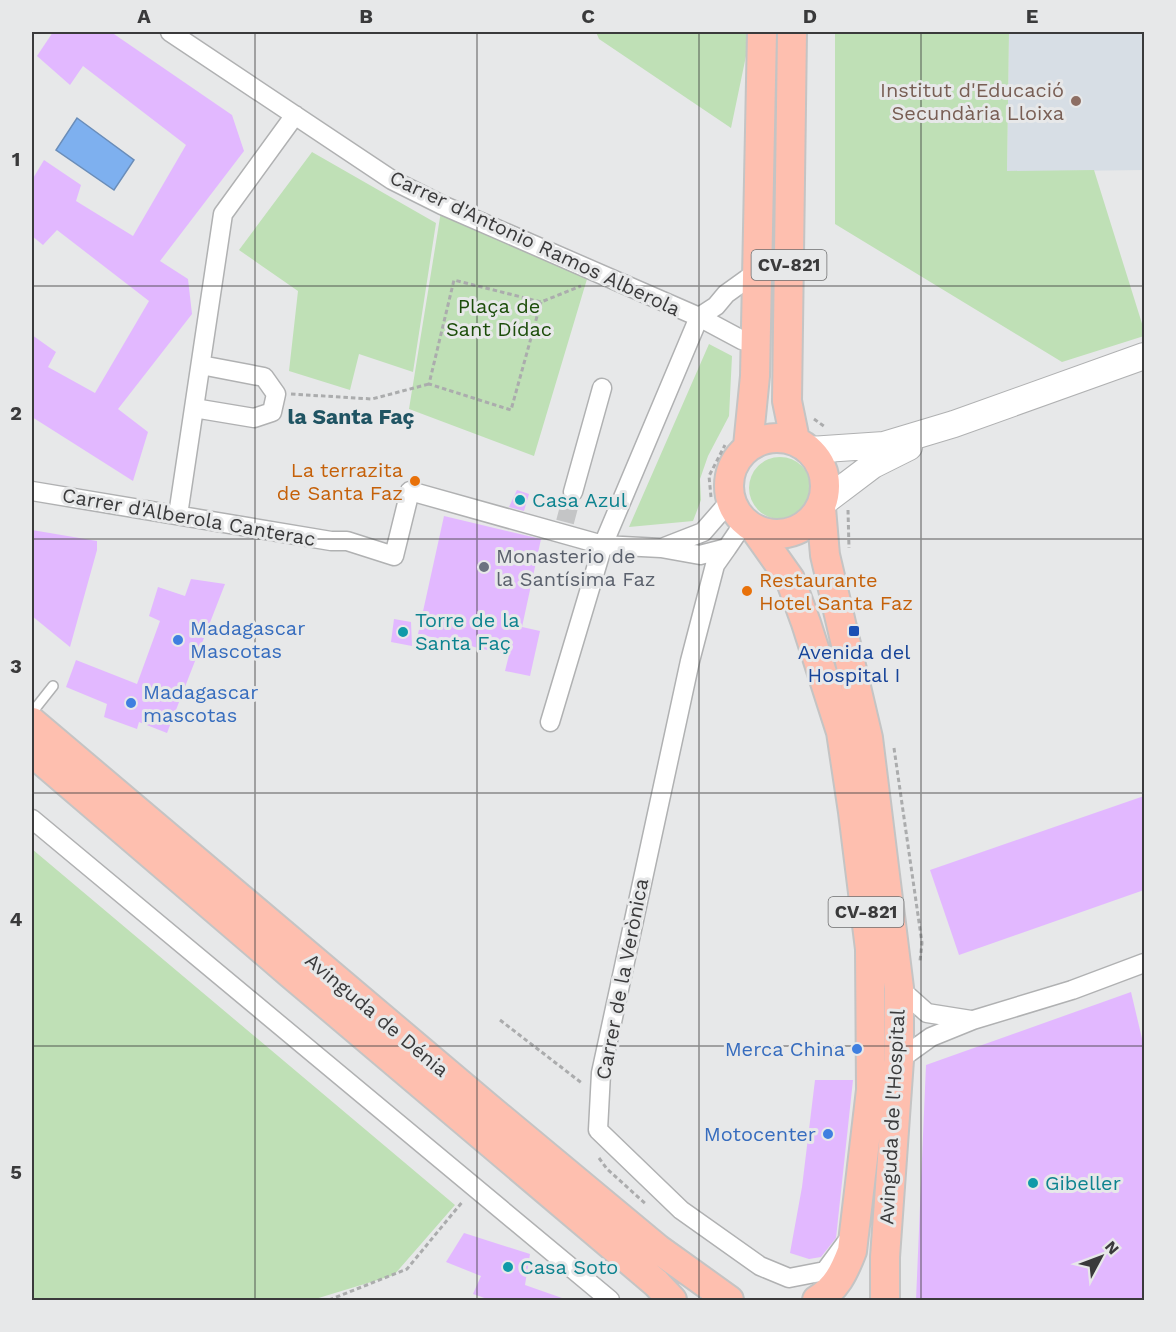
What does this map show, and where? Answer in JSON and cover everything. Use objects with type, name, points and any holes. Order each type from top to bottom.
[{"type":"main road","name":"CV-821","points":[[743,518],[731,467],[748,446],[755,376],[762,32]]},
{"type":"main road","name":"CV-821","points":[[792,32],[787,401],[803,445],[825,476],[823,505]]},
{"type":"main road","points":[[748,446],[776,437],[803,445]]},
{"type":"main road","points":[[743,518],[776,536],[793,533],[808,525],[823,505]]},
{"type":"main road","name":"Avinguda de l'Hospital","points":[[823,505],[825,555],[868,738],[899,988],[899,1060],[885,1257],[885,1300]]},
{"type":"main road","name":"Avinguda de l'Hospital","points":[[743,518],[790,579],[841,732],[870,949],[871,1090],[855,1232],[852,1251],[844,1273],[828,1294],[817,1300]]},
{"type":"main road","name":"Avinguda de Dénia","points":[[32,713],[43,747],[309,990],[656,1282],[672,1300]]},
{"type":"main road","name":"Avinguda de Dénia","points":[[43,747],[486,1106],[657,1249],[729,1300]]},
{"type":"street","name":"Carrer d'Antonio Ramos Alberola","points":[[170,32],[402,185],[442,205],[699,317],[742,340],[756,344]]},
{"type":"street","points":[[178,515],[223,213],[295,115]]},
{"type":"street","points":[[550,722],[599,544],[699,317],[758,271]]},
{"type":"street","points":[[803,445],[884,445],[954,424],[1144,356]]},
{"type":"street","points":[[194,408],[254,418],[272,411],[276,394],[264,377],[201,365]]},
{"type":"street","points":[[573,492],[602,388]]},
{"type":"street","points":[[823,505],[873,465],[954,424]]},
{"type":"street","name":"Carrer d'Alberola Canterac","points":[[32,491],[332,542],[346,541],[394,556],[410,491],[599,544]]},
{"type":"street","points":[[661,548],[743,518]]},
{"type":"street","name":"Carrer de la Verònica","points":[[743,518],[715,565],[690,661],[601,1073],[598,1130],[681,1210],[760,1266],[789,1278],[825,1271],[855,1232]]},
{"type":"street","points":[[599,544],[661,548],[700,555],[727,548]]},
{"type":"street","points":[[32,819],[610,1300]]},
{"type":"street","points":[[899,1060],[932,1037],[973,1020],[1072,990],[1144,963]]},
{"type":"street","points":[[899,988],[927,1013],[973,1020]]},
{"type":"lane","points":[[32,713],[53,686]]},
{"type":"path","points":[[429,384],[454,280],[541,302],[585,284]]},
{"type":"path","points":[[276,394],[372,399],[429,384],[511,410],[541,302]]},
{"type":"path","points":[[329,1300],[407,1269],[473,1188]]},
{"type":"shaded area","name":"Institut d'Educació Secundària Lloixa","points":[[1009,32],[1144,32],[1144,170],[1007,172]]},
{"type":"green space","points":[[596,32],[751,32],[731,128],[599,39]]},
{"type":"green space","points":[[835,32],[1009,32],[1007,171],[1094,170],[1144,336],[1062,362],[835,224]]},
{"type":"green space","points":[[312,152],[436,223],[413,372],[359,354],[350,390],[289,371],[298,291],[239,250]]},
{"type":"green space","name":"Plaça de Sant Dídac","points":[[442,205],[590,269],[534,456],[409,409]]},
{"type":"green space","points":[[709,344],[732,356],[729,416],[708,456],[700,479],[701,500],[693,521],[629,527]]},
{"type":"green space","points":[[780,457],[792,459],[802,466],[809,476],[811,488],[809,500],[802,510],[792,517],[780,519],[768,517],[758,510],[751,500],[749,488],[751,476],[758,466],[768,459]]},
{"type":"green space","points":[[32,849],[455,1205],[394,1275],[312,1300],[32,1300]]},
{"type":"water","points":[[77,118],[134,160],[114,190],[56,150]]},
{"type":"building","points":[[53,32],[111,32],[232,115],[244,151],[160,261],[188,279],[192,314],[118,409],[148,432],[133,481],[32,417],[32,335],[56,352],[48,367],[95,393],[149,301],[57,230],[43,245],[32,236],[32,180],[44,160],[81,185],[76,201],[133,236],[186,145],[83,66],[70,85],[37,56]]},
{"type":"building","name":"Casa Azul","points":[[517,490],[529,494],[524,511],[509,507]]},
{"type":"building","name":"Monasterio de la Santísima Faz","points":[[444,516],[541,539],[522,627],[540,631],[530,676],[505,671],[509,655],[418,634]]},
{"type":"building","points":[[32,530],[97,541],[97,550],[70,647],[32,616]]},
{"type":"building","name":"Madagascar Mascotas","points":[[191,579],[225,584],[167,733],[139,722],[137,729],[104,717],[107,704],[66,687],[76,660],[137,684],[160,621],[149,616],[158,587],[185,596]]},
{"type":"building","name":"Torre de la Santa Faç","points":[[394,619],[411,622],[412,646],[391,642]]},
{"type":"building","points":[[1144,796],[1144,890],[959,955],[930,870]]},
{"type":"building","name":"Gibeller","points":[[1131,992],[1144,1047],[1144,1300],[916,1300],[926,1065]]},
{"type":"building","name":"Motocenter","points":[[815,1080],[853,1080],[836,1238],[821,1257],[809,1259],[790,1253],[802,1187]]},
{"type":"building","name":"Casa Soto","points":[[464,1233],[530,1254],[525,1285],[562,1298],[562,1300],[490,1300],[473,1294],[481,1276],[446,1262]]},
{"type":"tunnel","points":[[565,522],[573,492]]},
{"type":"place","name":"Institut d'Educació Secundària Lloixa","points":[[1076,101]]},
{"type":"place","name":"La terrazita de Santa Faz","points":[[415,481]]},
{"type":"place","name":"Casa Azul","points":[[520,500]]},
{"type":"place","name":"Monasterio de la Santísima Faz","points":[[484,567]]},
{"type":"place","name":"Restaurante Hotel Santa Faz","points":[[747,591]]},
{"type":"place","name":"Avenida del Hospital I","points":[[854,631]]},
{"type":"place","name":"Torre de la Santa Faç","points":[[403,632]]},
{"type":"place","name":"Madagascar Mascotas","points":[[178,640]]},
{"type":"place","name":"Madagascar mascotas","points":[[131,703]]},
{"type":"place","name":"Merca China","points":[[857,1049]]},
{"type":"place","name":"Motocenter","points":[[828,1134]]},
{"type":"place","name":"Gibeller","points":[[1033,1183]]},
{"type":"place","name":"Casa Soto","points":[[508,1267]]},
{"type":"district","name":"la Santa Faç","points":[[351,417]]}]
